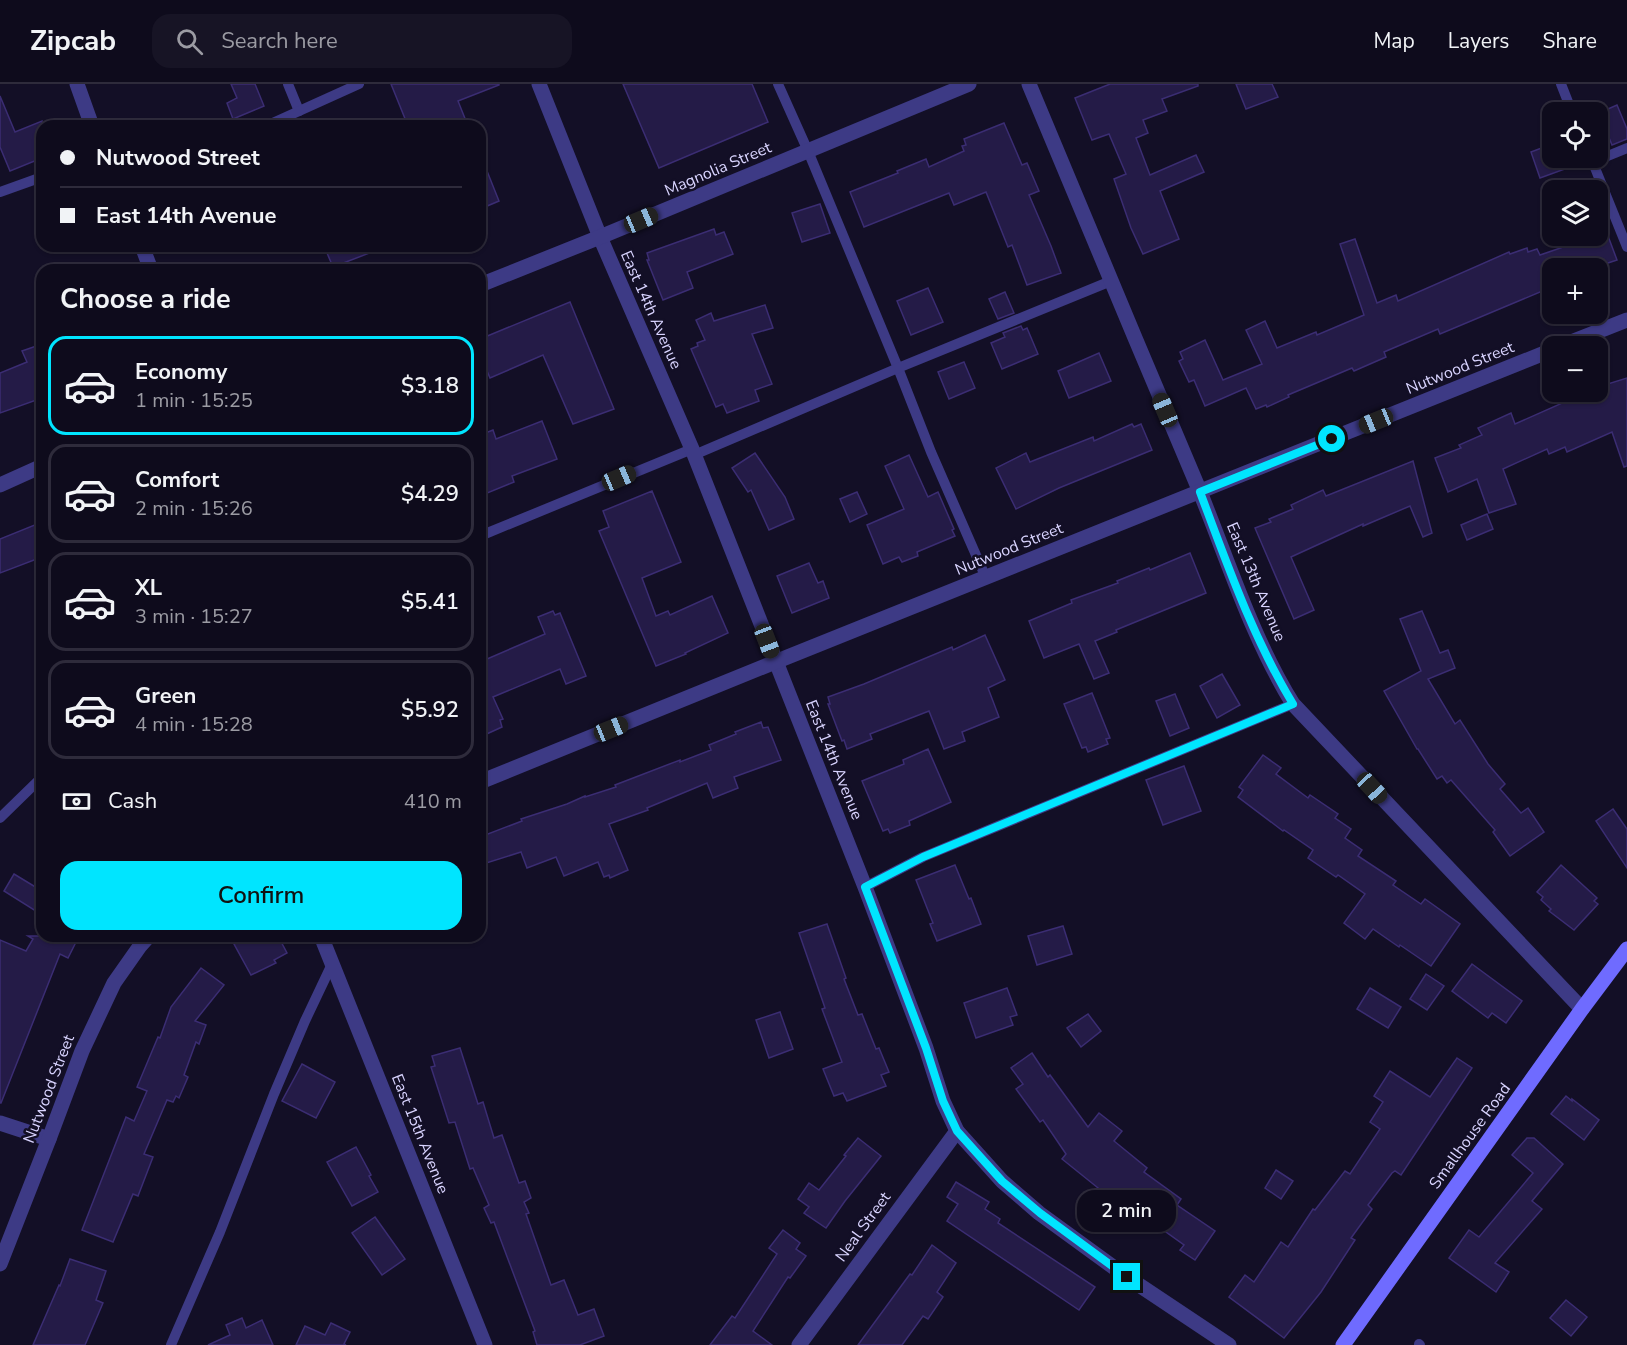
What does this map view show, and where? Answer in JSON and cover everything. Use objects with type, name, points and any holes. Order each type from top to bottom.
[{"type":"street","points":[[77,84],[90,120]]},
{"type":"street","name":"East 14th Avenue","points":[[539,84],[600,237],[693,452],[865,887],[926,1048],[943,1101],[957,1131],[1002,1181],[1040,1213],[1127,1277],[1229,1345]]},
{"type":"street","name":"Magnolia Street","points":[[486,283],[969,84]]},
{"type":"street","name":"East 13th Avenue","points":[[1029,84],[1200,492],[1244,606],[1277,679],[1293,704],[1582,1009]]},
{"type":"street","points":[[1586,336],[1627,320]]},
{"type":"street","name":"Nutwood Street","points":[[486,780],[1542,354]]},
{"type":"street","points":[[0,485],[36,469]]},
{"type":"street","name":"Nutwood Street","points":[[0,1264],[82,1052],[114,983],[144,942]]},
{"type":"street","name":"East 15th Avenue","points":[[323,942],[485,1345]]},
{"type":"street","name":"Smallhouse Road","points":[[1343,1345],[1627,949]]},
{"type":"street","points":[[0,1123],[49,1139]]},
{"type":"street","name":"Neal Street","points":[[799,1345],[957,1131]]},
{"type":"lane","points":[[288,84],[299,111]]},
{"type":"lane","points":[[279,120],[359,84]]},
{"type":"lane","points":[[778,84],[986,578]]},
{"type":"lane","points":[[1561,84],[1568,102]]},
{"type":"lane","points":[[1608,155],[1627,148]]},
{"type":"lane","points":[[1595,168],[1627,247]]},
{"type":"lane","points":[[0,192],[36,179]]},
{"type":"lane","points":[[486,534],[693,452],[1111,280]]},
{"type":"lane","points":[[865,887],[934,853],[1293,704]]},
{"type":"lane","points":[[0,818],[36,783]]},
{"type":"lane","points":[[171,1345],[220,1232],[304,1021],[332,964]]},
{"type":"building","points":[[231,84],[255,84],[264,106],[233,119],[227,103],[237,98]]},
{"type":"building","points":[[391,84],[499,84],[458,101],[466,120],[406,120]]},
{"type":"building","points":[[623,84],[752,84],[768,122],[659,168]]},
{"type":"building","points":[[1110,84],[1198,84],[1198,86],[1162,99],[1167,111],[1143,120],[1148,133],[1136,138],[1150,175],[1196,155],[1204,172],[1160,191],[1179,239],[1143,254],[1131,228],[1114,179],[1126,174],[1109,134],[1092,140],[1075,98]]},
{"type":"building","points":[[1236,84],[1272,84],[1278,97],[1246,109]]},
{"type":"building","points":[[0,96],[15,132],[36,123],[36,160],[10,171],[0,147]]},
{"type":"building","points":[[1617,105],[1627,129],[1627,139],[1612,145],[1608,135],[1608,109]]},
{"type":"building","points":[[1004,123],[1022,165],[1027,163],[1039,191],[1029,195],[1061,273],[1027,285],[1012,245],[1008,247],[986,192],[954,205],[949,193],[864,227],[850,192],[926,159],[929,167],[964,151],[962,146],[966,145],[964,139]]},
{"type":"building","points":[[1542,148],[1542,168],[1568,168],[1540,178],[1531,152]]},
{"type":"building","points":[[486,168],[499,201],[486,206]]},
{"type":"building","points":[[820,204],[830,233],[802,242],[792,213]]},
{"type":"building","points":[[714,229],[716,235],[724,232],[733,254],[687,272],[693,288],[663,300],[647,260],[649,260],[647,253]]},
{"type":"building","points":[[1608,236],[1617,260],[1608,263],[1608,258],[1542,258],[1542,291],[1440,334],[1438,329],[1384,352],[1386,357],[1354,371],[1352,368],[1288,395],[1289,397],[1267,407],[1266,405],[1256,409],[1246,388],[1205,406],[1194,380],[1189,382],[1179,361],[1183,359],[1180,352],[1205,340],[1223,380],[1262,364],[1246,330],[1265,321],[1277,348],[1316,332],[1317,335],[1364,315],[1340,244],[1355,239],[1377,303],[1396,295],[1398,301],[1509,252],[1510,254],[1527,248],[1528,252],[1537,249],[1540,255],[1566,246],[1608,246]]},
{"type":"building","points":[[327,252],[372,252],[341,264],[332,264]]},
{"type":"building","points":[[928,288],[943,322],[911,335],[897,301]]},
{"type":"building","points":[[1005,292],[1014,313],[998,319],[989,299]]},
{"type":"building","points":[[570,302],[614,409],[573,424],[543,355],[490,378],[486,368],[486,337]]},
{"type":"building","points":[[765,305],[773,328],[752,334],[772,384],[755,390],[759,401],[727,413],[723,404],[716,407],[691,349],[698,346],[697,343],[705,340],[696,320],[711,313],[714,321]]},
{"type":"building","points":[[1021,326],[1023,330],[1027,328],[1038,354],[1002,369],[991,343],[1005,337],[1003,333]]},
{"type":"building","points":[[36,346],[36,400],[0,413],[0,373],[27,362],[22,351]]},
{"type":"building","points":[[1099,353],[1111,381],[1069,398],[1058,371]]},
{"type":"building","points":[[964,362],[975,388],[949,399],[938,372]]},
{"type":"building","points":[[1627,378],[1627,466],[1624,467],[1612,432],[1567,452],[1565,447],[1549,454],[1547,449],[1503,469],[1516,504],[1489,513],[1477,479],[1448,492],[1435,458],[1461,448],[1459,445],[1482,435],[1478,428],[1511,413],[1515,424],[1564,402],[1608,402],[1608,384]]},
{"type":"building","points":[[542,421],[557,459],[512,476],[514,482],[486,494],[486,433],[493,430],[496,439]]},
{"type":"building","points":[[1132,424],[1134,427],[1141,424],[1152,450],[1059,488],[1016,509],[996,468],[1026,453],[1030,462],[1093,437],[1094,441]]},
{"type":"building","points":[[755,453],[785,497],[794,519],[769,530],[751,490],[748,492],[732,468]]},
{"type":"building","points":[[909,455],[928,497],[938,492],[955,536],[917,552],[918,556],[902,562],[899,557],[883,564],[867,525],[904,509],[885,466]]},
{"type":"building","points":[[1413,461],[1432,533],[1423,537],[1410,506],[1363,526],[1363,524],[1291,557],[1314,610],[1294,619],[1255,528],[1271,522],[1269,519],[1293,509],[1291,505],[1323,490],[1326,496]]},
{"type":"building","points":[[652,491],[681,562],[642,578],[656,616],[668,611],[670,615],[712,596],[728,633],[656,666],[599,531],[609,527],[603,511]]},
{"type":"building","points":[[857,492],[867,514],[850,522],[840,499]]},
{"type":"building","points":[[1487,514],[1493,529],[1467,540],[1461,525]]},
{"type":"building","points":[[36,524],[36,559],[0,573],[0,539]]},
{"type":"building","points":[[1190,553],[1206,593],[1095,641],[1109,673],[1094,679],[1079,644],[1044,658],[1029,621],[1072,603],[1071,600]]},
{"type":"building","points":[[809,563],[818,583],[823,581],[829,598],[792,613],[777,576]]},
{"type":"building","points":[[553,611],[555,615],[560,613],[586,676],[566,684],[560,669],[493,697],[503,719],[500,720],[502,727],[486,734],[486,659],[545,634],[538,617]]},
{"type":"building","points":[[1422,611],[1440,653],[1448,650],[1455,668],[1428,679],[1455,724],[1460,720],[1488,764],[1505,784],[1500,789],[1521,813],[1528,808],[1544,832],[1510,856],[1493,832],[1495,830],[1451,780],[1447,783],[1442,776],[1437,779],[1384,691],[1421,671],[1400,619]]},
{"type":"building","points":[[985,635],[1005,680],[988,688],[999,717],[962,732],[965,741],[944,749],[929,711],[870,734],[872,739],[847,749],[828,704],[830,704],[828,697],[952,647],[953,650]]},
{"type":"building","points":[[1222,674],[1240,705],[1217,718],[1200,686]]},
{"type":"building","points":[[1092,693],[1110,738],[1106,739],[1108,744],[1088,752],[1086,747],[1082,748],[1064,704]]},
{"type":"building","points":[[1175,694],[1189,728],[1170,736],[1156,701]]},
{"type":"building","points":[[761,722],[763,728],[768,727],[781,760],[734,777],[738,788],[713,798],[707,783],[647,808],[648,810],[609,824],[628,870],[610,878],[609,875],[604,877],[598,862],[564,876],[556,857],[527,868],[521,852],[486,863],[486,835],[522,821],[521,819],[616,787],[615,785],[711,750],[709,745],[736,734],[735,732]]},
{"type":"building","points":[[928,749],[951,802],[909,821],[910,825],[890,833],[888,829],[883,831],[862,781],[904,764],[903,760]]},
{"type":"building","points":[[1263,755],[1281,768],[1276,774],[1308,798],[1310,795],[1338,814],[1335,818],[1351,829],[1345,838],[1362,850],[1358,856],[1396,881],[1393,885],[1421,904],[1425,899],[1460,924],[1431,966],[1373,929],[1365,939],[1344,923],[1365,894],[1308,858],[1313,850],[1238,797],[1243,790],[1239,787]]},
{"type":"building","points":[[1184,766],[1201,811],[1163,825],[1146,780]]},
{"type":"building","points":[[1613,809],[1627,829],[1627,868],[1596,821]]},
{"type":"building","points":[[955,865],[981,924],[937,941],[930,924],[933,923],[916,880]]},
{"type":"building","points":[[1561,865],[1597,898],[1594,901],[1598,904],[1574,930],[1549,911],[1551,909],[1541,900],[1543,897],[1537,892]]},
{"type":"building","points":[[14,874],[36,887],[36,911],[4,891]]},
{"type":"building","points":[[827,924],[858,1015],[862,1014],[876,1049],[879,1048],[889,1072],[881,1075],[886,1086],[847,1101],[843,1093],[834,1096],[823,1069],[842,1062],[822,1009],[825,1008],[799,933]]},
{"type":"building","points":[[1063,926],[1072,954],[1037,965],[1028,936]]},
{"type":"building","points":[[28,936],[36,936],[36,942],[76,942],[68,958],[60,954],[0,1103],[0,940],[26,951],[33,939]]},
{"type":"building","points":[[238,942],[281,942],[287,953],[274,960],[276,963],[251,975],[234,944]]},
{"type":"building","points":[[1472,964],[1522,1001],[1506,1023],[1492,1013],[1488,1018],[1452,991]]},
{"type":"building","points":[[201,968],[224,985],[195,1021],[206,1025],[199,1044],[196,1042],[184,1075],[188,1077],[179,1098],[176,1096],[173,1102],[167,1100],[144,1154],[153,1157],[138,1196],[133,1194],[113,1242],[82,1230],[126,1117],[134,1121],[147,1091],[137,1087],[158,1037],[160,1038],[171,1007]]},
{"type":"building","points":[[1426,974],[1444,986],[1427,1010],[1410,999]]},
{"type":"building","points":[[1007,988],[1017,1015],[1010,1017],[1013,1025],[976,1038],[964,1003]]},
{"type":"building","points":[[1370,988],[1401,1007],[1388,1028],[1357,1009]]},
{"type":"building","points":[[780,1012],[793,1049],[769,1058],[756,1020]]},
{"type":"building","points":[[1088,1014],[1101,1031],[1081,1047],[1067,1028]]},
{"type":"building","points":[[460,1048],[478,1104],[483,1102],[494,1138],[502,1135],[519,1183],[525,1181],[531,1198],[524,1202],[529,1213],[526,1214],[551,1285],[564,1280],[578,1315],[594,1309],[604,1336],[580,1345],[537,1345],[533,1332],[535,1331],[494,1222],[491,1223],[484,1208],[489,1205],[473,1168],[470,1169],[455,1122],[449,1123],[431,1067],[435,1066],[432,1056]]},
{"type":"building","points":[[1032,1053],[1088,1127],[1099,1113],[1122,1131],[1114,1141],[1147,1168],[1144,1172],[1181,1199],[1177,1205],[1215,1231],[1195,1260],[1180,1250],[1184,1245],[1121,1200],[1118,1204],[1062,1159],[1066,1154],[1043,1120],[1040,1122],[1016,1089],[1023,1084],[1011,1068]]},
{"type":"building","points":[[1457,1058],[1472,1068],[1401,1175],[1395,1171],[1392,1173],[1368,1205],[1372,1209],[1351,1238],[1355,1240],[1321,1292],[1284,1338],[1229,1297],[1245,1275],[1254,1282],[1281,1242],[1288,1247],[1313,1209],[1315,1210],[1345,1171],[1350,1174],[1380,1129],[1370,1122],[1383,1102],[1374,1096],[1390,1071],[1430,1097]]},
{"type":"building","points":[[302,1064],[335,1082],[316,1118],[282,1101]]},
{"type":"building","points":[[1566,1096],[1599,1120],[1584,1140],[1551,1114]]},
{"type":"building","points":[[858,1138],[881,1156],[826,1228],[804,1213],[809,1207],[798,1199],[809,1183],[819,1190]]},
{"type":"building","points":[[1527,1138],[1534,1138],[1563,1164],[1532,1201],[1542,1209],[1495,1263],[1509,1272],[1496,1292],[1449,1258],[1469,1230],[1479,1237],[1533,1173],[1512,1155]]},
{"type":"building","points":[[356,1147],[378,1192],[352,1206],[327,1162]]},
{"type":"building","points":[[1276,1170],[1293,1181],[1281,1199],[1265,1188]]},
{"type":"building","points":[[956,1182],[989,1202],[985,1209],[1000,1219],[998,1223],[1095,1287],[1079,1310],[947,1221],[958,1204],[947,1197]]},
{"type":"building","points":[[375,1217],[405,1259],[382,1275],[352,1233]]},
{"type":"building","points":[[783,1230],[800,1243],[796,1249],[806,1256],[790,1278],[788,1277],[753,1331],[772,1345],[710,1345],[732,1316],[735,1318],[777,1254],[769,1248]]},
{"type":"building","points":[[932,1245],[956,1263],[937,1292],[943,1297],[928,1319],[923,1316],[902,1345],[858,1345],[910,1274],[912,1275]]},
{"type":"building","points":[[70,1259],[106,1271],[96,1300],[103,1303],[85,1345],[33,1345],[60,1286]]},
{"type":"building","points":[[1566,1300],[1587,1317],[1571,1336],[1550,1318]]},
{"type":"building","points":[[242,1318],[246,1328],[262,1320],[273,1345],[208,1345],[230,1335],[226,1325]]},
{"type":"building","points":[[331,1323],[350,1332],[344,1344],[346,1345],[296,1345],[305,1326],[325,1335]]},
{"type":"route","points":[[1127,1277],[1040,1213],[1002,1181],[957,1131],[943,1101],[926,1048],[865,887],[923,857],[1293,704],[1277,679],[1244,606],[1200,492],[1332,439]]}]
